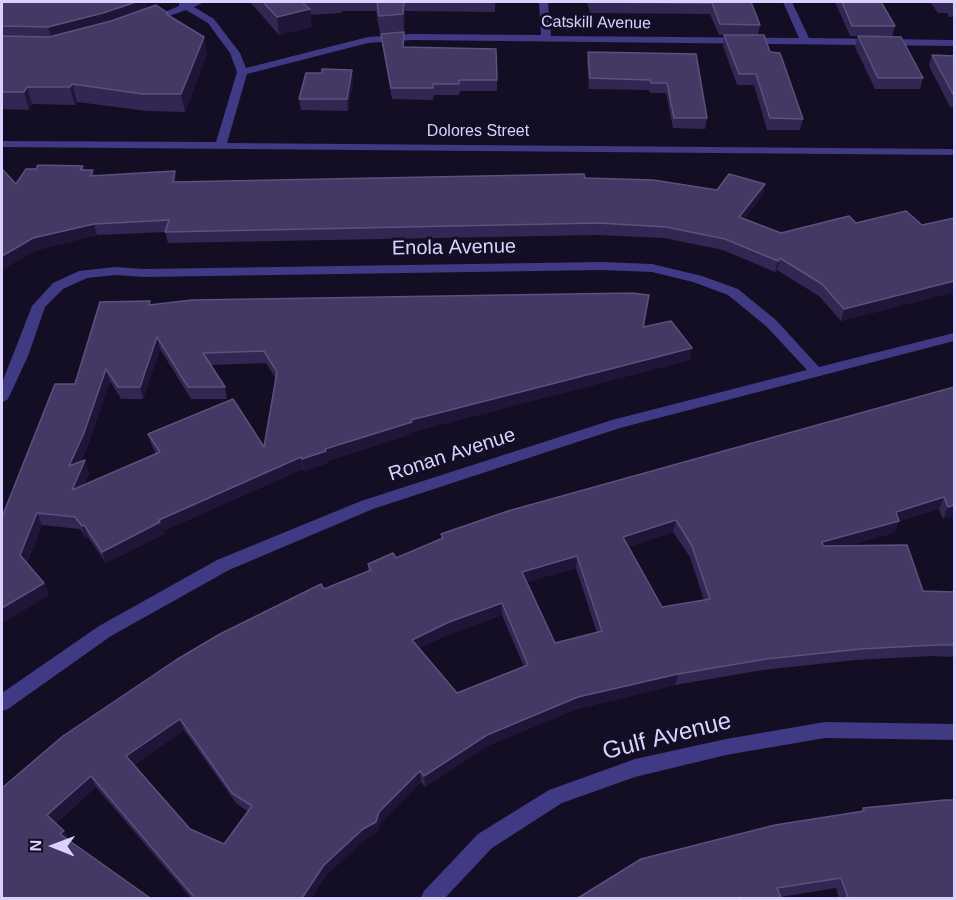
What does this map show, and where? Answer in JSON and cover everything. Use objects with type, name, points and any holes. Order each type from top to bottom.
[{"type":"street","points":[[144,22],[182,4],[200,2]]},
{"type":"street","points":[[543,2],[546,38]]},
{"type":"street","points":[[788,2],[806,42]]},
{"type":"street","points":[[182,4],[211,21],[235,53],[242,72],[220,146]]},
{"type":"street","name":"Catskill Avenue","points":[[242,72],[368,40],[412,37],[954,43]]},
{"type":"street","name":"Dolores Street","points":[[2,144],[954,152]]},
{"type":"street","name":"Enola Avenue","points":[[2,397],[21,356],[39,306],[58,286],[84,274],[115,271],[144,273],[602,266],[652,268],[697,279],[733,292],[771,323],[817,373]]},
{"type":"street","name":"Ronan Avenue","points":[[2,703],[105,631],[224,565],[367,505],[617,424],[954,337]]},
{"type":"street","name":"Gulf Avenue","points":[[431,898],[485,841],[556,796],[635,768],[726,747],[825,730],[954,732]]},
{"type":"building","points":[[2,2],[136,2],[48,27],[2,26]]},
{"type":"building","points":[[263,2],[302,2],[310,9],[277,17]]},
{"type":"building","points":[[377,2],[404,2],[403,14],[379,16]]},
{"type":"building","points":[[590,2],[751,2],[760,25],[720,24],[712,3]]},
{"type":"building","points":[[842,2],[881,2],[895,26],[852,26]]},
{"type":"building","points":[[156,5],[168,13],[166,14],[204,37],[181,94],[143,94],[72,84],[70,87],[27,87],[24,92],[2,92],[2,36],[49,37],[111,21]]},
{"type":"building","points":[[404,32],[403,47],[496,49],[497,80],[459,80],[459,84],[433,84],[433,88],[391,88],[381,34]]},
{"type":"building","points":[[724,35],[764,35],[770,52],[780,53],[803,119],[770,118],[756,74],[739,74]]},
{"type":"building","points":[[858,36],[901,37],[923,78],[878,78]]},
{"type":"building","points":[[588,52],[696,54],[707,118],[674,118],[667,83],[651,83],[650,80],[590,78]]},
{"type":"building","points":[[932,55],[954,56],[954,96]]},
{"type":"building","points":[[322,69],[352,70],[347,99],[299,99],[306,73],[322,73]]},
{"type":"building","points":[[38,165],[83,166],[80,170],[93,170],[90,176],[175,171],[173,182],[584,174],[585,178],[653,180],[717,190],[729,174],[765,184],[739,217],[781,233],[849,216],[856,223],[906,211],[922,225],[954,218],[954,281],[844,309],[822,284],[780,258],[778,261],[725,239],[666,227],[598,223],[165,232],[169,220],[94,224],[33,238],[2,256],[2,171],[16,184],[26,169],[36,169]]},
{"type":"building","points":[[631,293],[649,295],[643,327],[671,321],[692,348],[411,420],[412,422],[325,449],[326,451],[302,459],[301,457],[159,520],[160,522],[102,552],[84,525],[82,526],[75,517],[37,513],[20,555],[44,583],[2,608],[2,517],[55,384],[75,384],[100,302],[150,301],[149,305],[192,300]],"holes":[[[157,337],[188,387],[225,387],[203,353],[264,351],[277,372],[264,447],[233,399],[148,434],[160,452],[72,490],[85,460],[69,466],[84,433],[106,369],[118,387],[140,387]]]},
{"type":"building","points":[[954,387],[954,505],[948,507],[944,497],[896,512],[899,521],[822,542],[823,546],[907,545],[923,591],[954,592],[954,645],[860,649],[766,659],[678,674],[578,697],[487,735],[424,776],[420,771],[379,812],[376,822],[363,829],[324,865],[302,898],[195,898],[91,776],[47,815],[64,831],[60,834],[150,898],[2,898],[2,788],[63,736],[176,660],[220,634],[321,584],[324,589],[371,570],[368,564],[393,553],[396,558],[443,538],[441,534],[508,511]],"holes":[[[676,520],[692,546],[710,599],[662,607],[623,537]],[[577,556],[602,631],[555,643],[522,572]],[[502,603],[528,665],[457,693],[412,640],[449,622]],[[180,719],[232,793],[252,806],[224,844],[190,829],[126,756]]]},
{"type":"building","points":[[954,800],[954,898],[848,898],[841,878],[777,888],[781,898],[578,898],[641,859],[775,825],[864,811],[863,808]]}]
